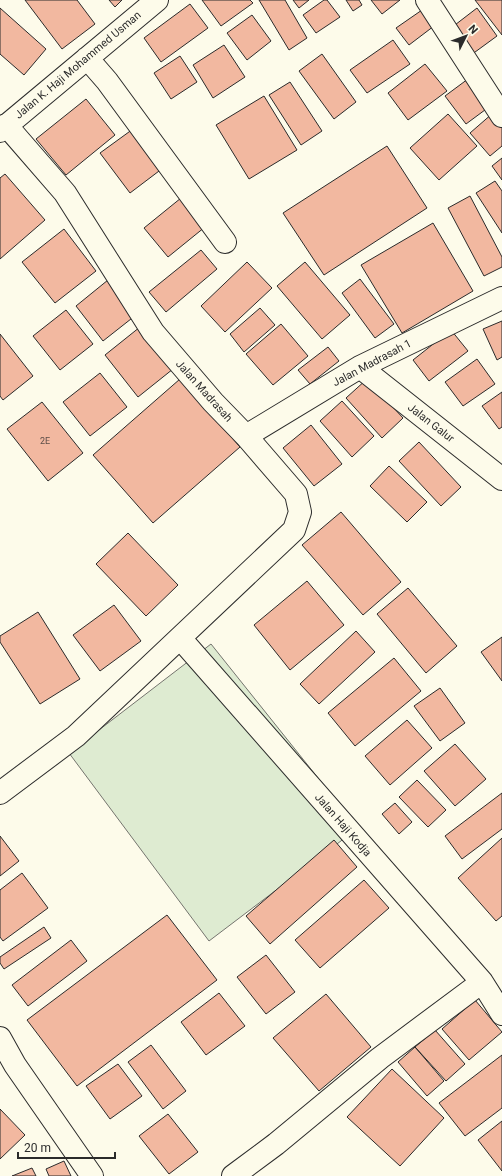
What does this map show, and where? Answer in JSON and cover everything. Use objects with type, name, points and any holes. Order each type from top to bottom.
[{"type":"street","name":"Jalan K. Haji Mohammed Usman","points":[[3,128],[156,0]]},
{"type":"street","points":[[427,0],[502,116]]},
{"type":"street","points":[[87,58],[107,81],[225,242]]},
{"type":"street","name":"Jalan Madrasah","points":[[0,793],[76,736],[294,530],[300,512],[296,494],[246,436],[213,402],[153,332],[66,193],[3,128]]},
{"type":"street","name":"Jalan Madrasah 1","points":[[246,436],[360,367],[502,298]]},
{"type":"street","name":"Jalan Galur","points":[[360,367],[502,479]]},
{"type":"street","name":"Jalan Haji Kodja","points":[[180,638],[482,982],[502,1014]]},
{"type":"street","points":[[233,1176],[276,1144],[380,1058],[482,982]]},
{"type":"street","points":[[0,1038],[15,1066],[92,1176]]},
{"type":"green space","points":[[211,644],[358,828],[209,941],[69,753]]},
{"type":"building","points":[[25,0],[77,0],[95,24],[62,49]]},
{"type":"building","points":[[109,0],[122,0],[115,7]]},
{"type":"building","points":[[202,0],[250,0],[253,3],[221,26]]},
{"type":"building","points":[[259,0],[285,0],[307,38],[289,50]]},
{"type":"building","points":[[293,0],[309,0],[299,8]]},
{"type":"building","points":[[324,0],[327,0],[340,17],[316,33],[303,15]]},
{"type":"building","points":[[346,0],[359,0],[362,5],[353,11]]},
{"type":"building","points":[[371,0],[400,0],[382,14]]},
{"type":"building","points":[[475,0],[502,0],[502,35]]},
{"type":"building","points":[[190,4],[208,28],[161,62],[144,38]]},
{"type":"building","points":[[0,8],[46,49],[24,75],[0,54]]},
{"type":"building","points":[[477,8],[497,36],[471,55],[451,28]]},
{"type":"building","points":[[422,10],[434,26],[409,45],[396,28]]},
{"type":"building","points":[[252,15],[271,41],[247,60],[227,33]]},
{"type":"building","points":[[393,40],[410,64],[367,93],[350,70]]},
{"type":"building","points":[[224,45],[245,77],[213,98],[193,65]]},
{"type":"building","points":[[322,54],[356,102],[334,119],[299,71]]},
{"type":"building","points":[[180,56],[197,82],[171,99],[154,73]]},
{"type":"building","points":[[425,64],[447,91],[408,120],[388,93]]},
{"type":"building","points":[[472,76],[493,104],[466,124],[445,96]]},
{"type":"building","points":[[290,82],[322,131],[301,145],[269,95]]},
{"type":"building","points":[[264,96],[297,150],[249,179],[216,125]]},
{"type":"building","points":[[86,99],[115,135],[66,175],[36,139]]},
{"type":"building","points":[[493,113],[502,124],[502,146],[490,156],[470,133]]},
{"type":"building","points":[[448,114],[477,146],[439,180],[410,148]]},
{"type":"building","points":[[133,129],[163,168],[130,193],[100,153]]},
{"type":"building","points":[[387,146],[427,208],[324,275],[283,213]]},
{"type":"building","points":[[502,158],[502,180],[492,166]]},
{"type":"building","points":[[5,174],[45,220],[0,259],[0,178]]},
{"type":"building","points":[[495,181],[502,191],[502,233],[476,193]]},
{"type":"building","points":[[470,196],[502,257],[502,267],[484,276],[448,208]]},
{"type":"building","points":[[181,198],[205,227],[168,257],[144,228]]},
{"type":"building","points":[[433,223],[473,291],[402,333],[361,265]]},
{"type":"building","points":[[64,229],[96,271],[55,303],[22,262]]},
{"type":"building","points":[[201,250],[217,269],[166,312],[149,292]]},
{"type":"building","points":[[247,262],[272,288],[225,332],[201,306]]},
{"type":"building","points":[[305,262],[350,315],[322,339],[277,286]]},
{"type":"building","points":[[360,279],[394,324],[375,338],[342,293]]},
{"type":"building","points":[[108,280],[136,315],[103,341],[76,306]]},
{"type":"building","points":[[260,308],[275,325],[244,352],[230,334]]},
{"type":"building","points":[[66,310],[93,344],[60,370],[33,336]]},
{"type":"building","points":[[502,321],[502,357],[497,360],[483,329]]},
{"type":"building","points":[[281,324],[308,356],[273,385],[246,354]]},
{"type":"building","points":[[140,327],[173,369],[138,397],[105,355]]},
{"type":"building","points":[[451,330],[468,351],[429,381],[413,360]]},
{"type":"building","points":[[0,334],[33,376],[3,400],[0,396]]},
{"type":"building","points":[[328,347],[339,361],[310,384],[298,370]]},
{"type":"building","points":[[477,359],[495,384],[463,406],[445,382]]},
{"type":"building","points":[[100,373],[127,407],[90,436],[63,402]]},
{"type":"building","points":[[180,379],[240,447],[153,523],[93,455]]},
{"type":"building","points":[[367,379],[403,418],[382,438],[346,398]]},
{"type":"building","points":[[502,392],[502,427],[499,429],[482,406]]},
{"type":"building","points":[[342,401],[374,436],[352,457],[320,421]]},
{"type":"building","points":[[42,402],[83,453],[48,481],[7,429]]},
{"type":"building","points":[[311,425],[342,464],[314,486],[283,448]]},
{"type":"building","points":[[419,442],[461,487],[441,506],[399,461]]},
{"type":"building","points":[[389,466],[427,502],[407,522],[370,486]]},
{"type":"building","points":[[341,512],[401,582],[363,615],[302,545]]},
{"type":"building","points":[[128,533],[178,585],[146,616],[96,564]]},
{"type":"building","points":[[307,581],[344,625],[290,670],[254,625]]},
{"type":"building","points":[[408,588],[457,646],[426,673],[377,614]]},
{"type":"building","points":[[114,605],[141,641],[100,671],[73,635]]},
{"type":"building","points":[[38,612],[80,679],[40,704],[0,642],[0,636]]},
{"type":"building","points":[[356,631],[375,652],[319,704],[300,684]]},
{"type":"building","points":[[502,637],[502,681],[481,652]]},
{"type":"building","points":[[394,658],[421,691],[355,746],[328,713]]},
{"type":"building","points":[[440,688],[465,723],[440,741],[414,706]]},
{"type":"building","points":[[407,720],[432,748],[390,785],[365,756]]},
{"type":"building","points":[[455,744],[486,779],[455,806],[424,771]]},
{"type":"building","points":[[417,780],[446,810],[428,827],[399,797]]},
{"type":"building","points":[[502,793],[502,829],[462,859],[445,836]]},
{"type":"building","points":[[395,803],[412,822],[399,834],[382,814]]},
{"type":"building","points":[[0,836],[19,861],[0,876]]},
{"type":"building","points":[[502,838],[502,916],[496,921],[458,878]]},
{"type":"building","points":[[334,840],[357,867],[270,944],[246,916]]},
{"type":"building","points":[[22,873],[48,908],[3,941],[0,937],[0,890]]},
{"type":"building","points":[[364,880],[389,908],[320,968],[295,940]]},
{"type":"building","points":[[167,915],[217,980],[77,1086],[27,1020]]},
{"type":"building","points":[[44,927],[51,938],[4,969],[0,963],[0,957]]},
{"type":"building","points":[[71,940],[87,961],[28,1006],[12,985]]},
{"type":"building","points":[[266,955],[295,992],[266,1014],[237,977]]},
{"type":"building","points":[[219,993],[245,1026],[206,1055],[181,1022]]},
{"type":"building","points":[[326,994],[371,1047],[319,1091],[273,1038]]},
{"type":"building","points":[[475,1000],[502,1032],[469,1060],[442,1029]]},
{"type":"building","points":[[435,1030],[465,1064],[446,1081],[415,1047]]},
{"type":"building","points":[[151,1045],[186,1091],[163,1109],[128,1062]]},
{"type":"building","points":[[415,1047],[444,1081],[427,1096],[398,1062]]},
{"type":"building","points":[[502,1055],[502,1108],[465,1136],[439,1103]]},
{"type":"building","points":[[118,1064],[142,1096],[110,1119],[86,1086]]},
{"type":"building","points":[[392,1069],[444,1118],[400,1166],[347,1117]]},
{"type":"building","points":[[0,1109],[25,1135],[0,1159]]},
{"type":"building","points":[[168,1114],[198,1152],[169,1174],[139,1136]]},
{"type":"building","points":[[502,1121],[502,1171],[478,1140]]},
{"type":"building","points":[[64,1161],[71,1176],[49,1176],[46,1169]]},
{"type":"building","points":[[32,1168],[36,1176],[12,1176]]}]
